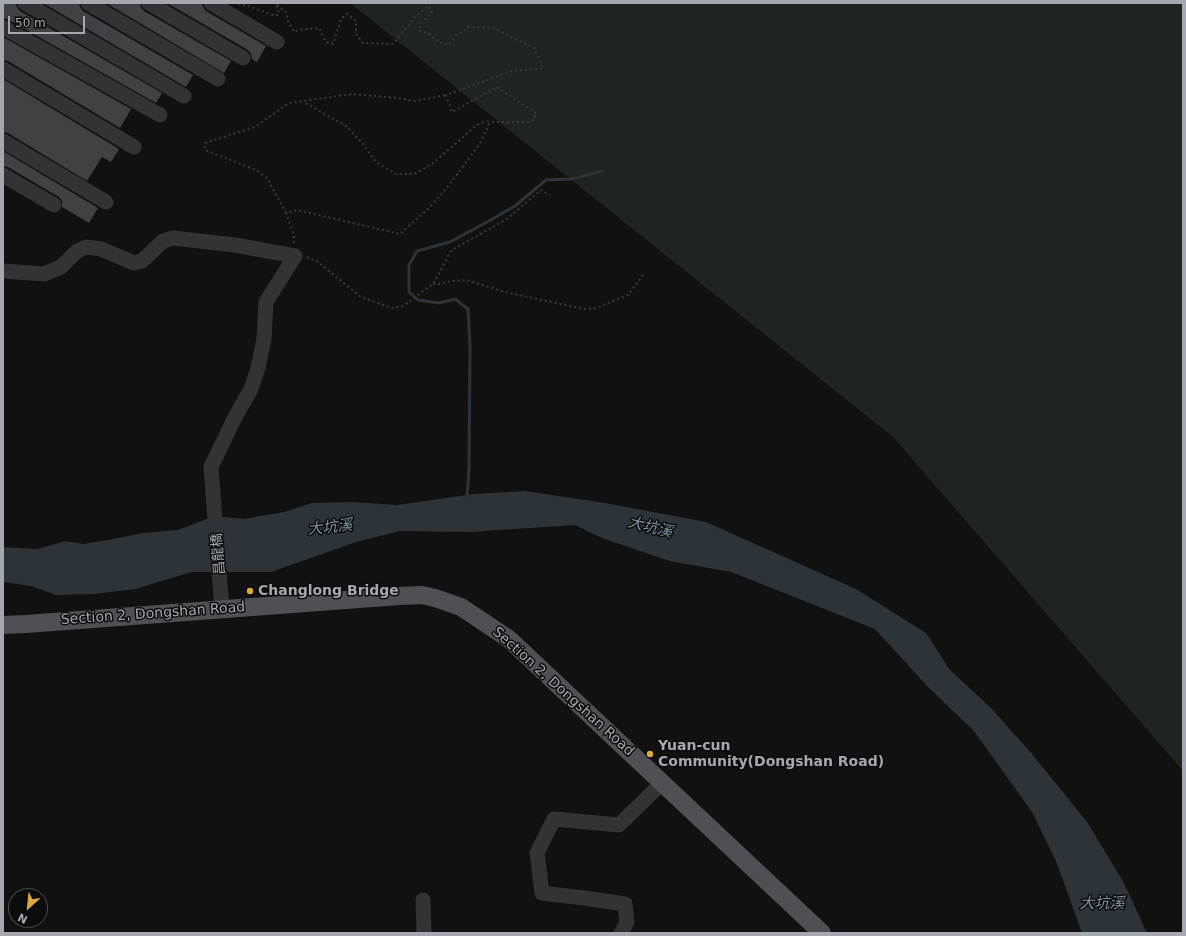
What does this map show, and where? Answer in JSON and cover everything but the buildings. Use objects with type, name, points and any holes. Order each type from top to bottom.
[{"type":"main road","name":"Section 2, Dongshan Road","points":[[3,624],[26,624],[422,595],[461,607],[509,639],[822,933]]},
{"type":"street","points":[[25,3],[184,96]]},
{"type":"street","points":[[88,3],[218,79]]},
{"type":"street","points":[[149,3],[243,58]]},
{"type":"street","points":[[210,3],[277,42]]},
{"type":"street","points":[[3,27],[160,115]]},
{"type":"street","points":[[3,69],[134,147]]},
{"type":"street","points":[[3,140],[106,202]]},
{"type":"street","points":[[3,175],[54,205]]},
{"type":"street","points":[[3,271],[44,274],[61,267],[77,251],[86,247],[101,249],[134,263],[142,261],[163,241],[174,238],[235,245],[295,256]]},
{"type":"street","name":"昌龍橋","points":[[222,609],[222,584],[212,468],[234,419],[251,389],[258,368],[264,339],[266,302],[295,256]]},
{"type":"street","points":[[621,933],[627,922],[625,904],[542,893],[537,853],[554,819],[619,825],[662,783]]},
{"type":"street","points":[[423,900],[424,933]]},
{"type":"path","points":[[234,4],[248,6],[276,16],[279,12],[276,4],[286,12],[288,21],[294,32],[298,30],[319,28],[326,42],[333,44],[341,19],[347,14],[356,21],[356,34],[363,43],[393,44],[417,15],[430,6],[432,13],[421,23],[419,31],[428,32],[438,42],[450,45],[456,36],[468,27],[493,28],[534,48],[542,69],[512,70],[446,95],[414,101],[352,94],[289,103],[255,127],[205,143],[205,150],[256,170],[267,178],[286,214],[294,235],[295,256],[306,256],[318,262],[361,297],[392,308],[403,306],[433,284],[450,252],[455,248],[507,219],[542,190],[550,195]]},
{"type":"path","points":[[304,102],[346,126],[363,144],[376,162],[396,174],[414,174],[432,164],[477,125],[486,121],[531,122],[536,114],[497,87],[452,112],[446,95]]},
{"type":"path","points":[[286,214],[297,210],[400,234],[429,208],[450,184],[479,145],[490,122]]},
{"type":"path","points":[[433,284],[467,280],[505,292],[584,309],[596,308],[628,295],[644,274]]},
{"type":"shaded area","points":[[350,3],[1183,3],[1183,771],[893,437]]},
{"type":"water","name":"大坑溪","points":[[525,491],[605,503],[706,522],[856,589],[926,633],[950,670],[991,708],[1032,754],[1087,822],[1124,883],[1147,933],[1082,933],[1056,861],[1032,812],[974,731],[928,687],[875,629],[731,572],[670,561],[602,538],[575,525],[469,532],[400,531],[356,542],[271,572],[192,572],[135,589],[95,594],[56,595],[31,586],[3,582],[3,547],[37,549],[66,541],[83,544],[143,533],[178,530],[215,516],[244,519],[284,512],[312,503],[351,502],[397,505],[474,494]]},
{"type":"waterway","points":[[467,497],[469,468],[470,347],[468,309],[455,299],[439,303],[418,300],[409,292],[409,265],[417,251],[450,242],[487,222],[515,206],[546,180],[572,179],[602,171]]},
{"type":"place","name":"Changlong Bridge","points":[[250,591]]},
{"type":"place","name":"Yuan-cun Community(Dongshan Road)","points":[[650,754]]}]
